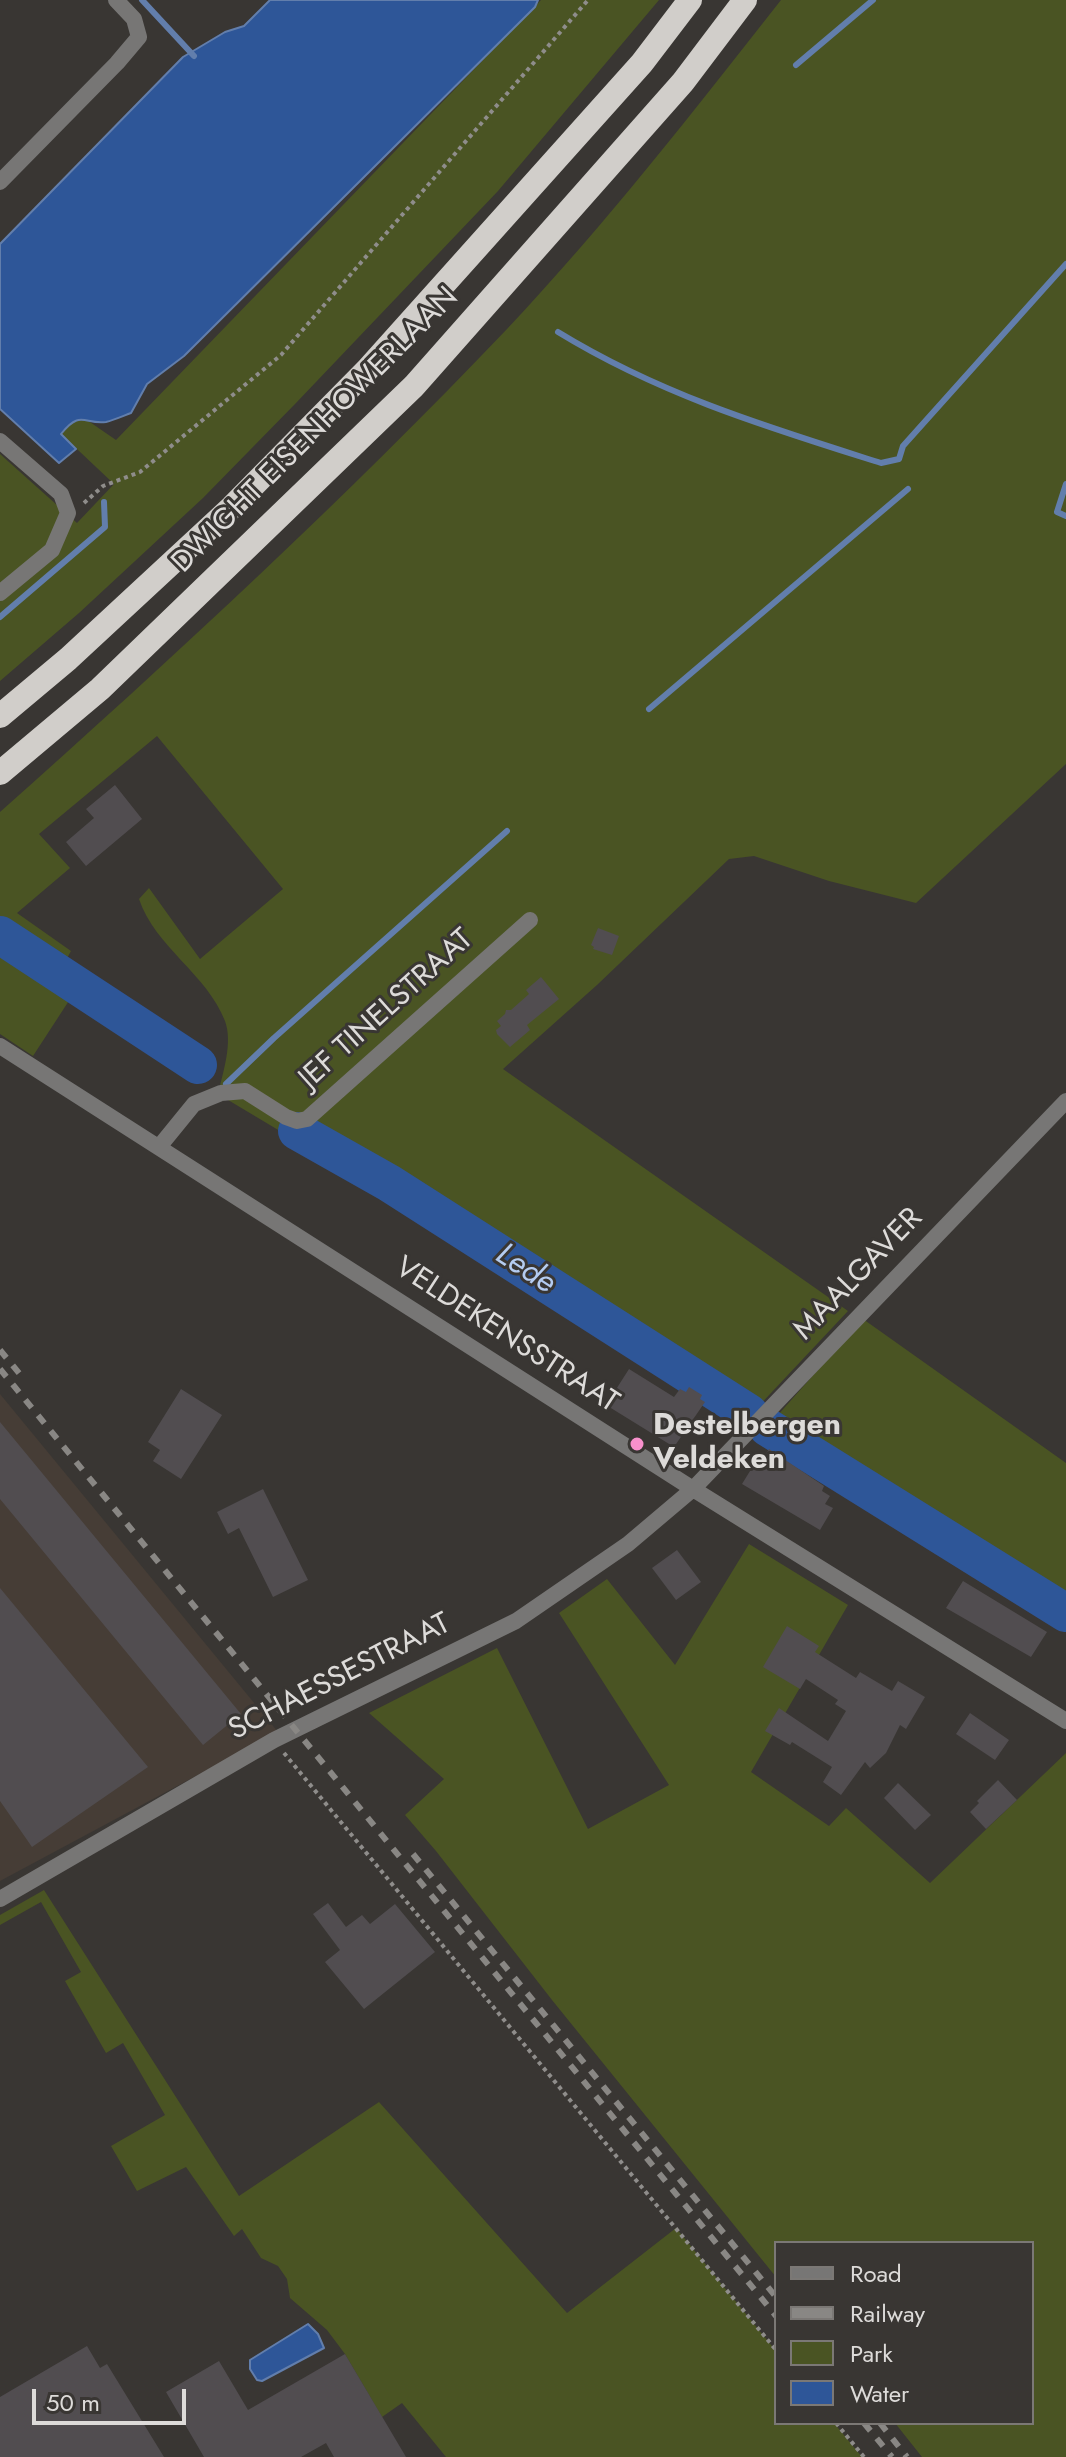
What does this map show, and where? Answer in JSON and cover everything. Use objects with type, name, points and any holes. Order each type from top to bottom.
[{"type":"highway","name":"DWIGHT EISENHOWERLAAN","points":[[0,716],[68,659],[232,507],[367,370],[642,63],[690,0]]},
{"type":"highway","name":"DWIGHT EISENHOWERLAAN","points":[[0,773],[111,679],[414,386],[683,82],[745,0]]},
{"type":"street","points":[[0,182],[139,37],[134,19],[116,0]]},
{"type":"street","points":[[0,441],[61,494],[68,513],[52,550],[0,593]]},
{"type":"street","name":"JEF TINELSTRAAT","points":[[159,1147],[194,1104],[221,1093],[245,1091],[286,1117],[297,1121],[307,1119],[530,920]]},
{"type":"street","name":"VELDEKENSSTRAAT","points":[[0,1046],[693,1489],[1066,1721]]},
{"type":"street","name":"MAALGAVER","points":[[693,1489],[1066,1101]]},
{"type":"street","name":"SCHAESSESTRAAT","points":[[0,1899],[274,1740],[516,1621],[628,1544],[693,1489]]},
{"type":"path","points":[[68,513],[103,486],[140,472],[281,355],[588,0]]},
{"type":"path","points":[[274,1740],[774,2348]]},
{"type":"path","points":[[838,2425],[864,2457]]},
{"type":"shaded area","points":[[0,1394],[278,1732],[0,1881]]},
{"type":"green space","points":[[541,0],[659,0],[498,191],[296,403],[203,498],[0,681],[0,454],[77,523],[114,484],[61,434],[70,423],[84,418],[116,440]]},
{"type":"green space","points":[[781,0],[1066,0],[1066,764],[916,903],[829,881],[754,856],[729,859],[597,985],[503,1069],[848,1311],[740,1426],[372,1186],[218,1094],[228,1048],[225,1021],[206,989],[157,932],[139,899],[149,888],[200,959],[283,889],[157,736],[39,834],[70,868],[17,913],[71,951],[56,979],[74,993],[33,1056],[0,1034],[0,812],[258,576],[507,329],[614,209]]},
{"type":"green space","points":[[863,1319],[1066,1463],[1066,1623],[762,1433]]},
{"type":"green space","points":[[749,1544],[848,1605],[751,1772],[829,1826],[846,1808],[930,1883],[1066,1753],[1066,2457],[922,2457],[897,2425],[1034,2425],[1034,2241],[774,2241],[774,2275],[405,1815],[444,1779],[369,1713],[497,1648],[588,1829],[669,1785],[559,1613],[607,1579],[675,1665]]},
{"type":"green space","points":[[44,1890],[239,2196],[379,2102],[567,2313],[676,2228],[774,2349],[774,2425],[836,2425],[862,2457],[446,2457],[402,2403],[382,2417],[327,2330],[290,2298],[287,2279],[278,2266],[261,2258],[242,2229],[234,2236],[186,2167],[137,2191],[111,2146],[165,2115],[123,2043],[106,2053],[65,1981],[81,1972],[41,1902],[0,1925],[0,1915]]},
{"type":"water","points":[[270,0],[538,0],[535,7],[184,356],[147,384],[131,413],[106,422],[78,420],[68,426],[61,434],[76,449],[59,463],[0,409],[0,244],[183,57],[225,32],[244,26]]},
{"type":"water","points":[[308,2324],[318,2334],[324,2348],[262,2381],[257,2380],[250,2369],[250,2360]]},
{"type":"building","points":[[115,785],[142,819],[86,866],[66,842],[94,818],[86,809]]},
{"type":"building","points":[[598,928],[619,936],[612,955],[593,949],[591,945]]},
{"type":"building","points":[[541,977],[559,999],[527,1025],[530,1030],[510,1047],[497,1034],[496,1030],[501,1026],[497,1021],[506,1010],[511,1010],[529,994],[526,990]]},
{"type":"building","points":[[629,1369],[674,1397],[680,1389],[686,1392],[689,1387],[702,1395],[700,1399],[705,1402],[674,1447],[606,1405]]},
{"type":"building","points":[[181,1389],[222,1415],[181,1479],[153,1461],[160,1450],[148,1442]]},
{"type":"building","points":[[0,1422],[241,1714],[203,1745],[0,1499]]},
{"type":"building","points":[[769,1449],[824,1486],[822,1491],[830,1496],[825,1504],[833,1508],[820,1530],[742,1484],[758,1458],[762,1460]]},
{"type":"building","points":[[263,1489],[308,1580],[273,1597],[239,1528],[228,1534],[217,1512]]},
{"type":"building","points":[[677,1550],[701,1582],[676,1600],[652,1568]]},
{"type":"building","points":[[963,1581],[1047,1632],[1031,1657],[946,1608]]},
{"type":"building","points":[[0,1588],[148,1767],[32,1847],[0,1801]]},
{"type":"building","points":[[787,1626],[819,1646],[815,1652],[856,1678],[860,1672],[892,1691],[898,1681],[925,1697],[906,1729],[900,1725],[886,1753],[870,1768],[865,1762],[841,1795],[823,1782],[832,1767],[792,1742],[790,1745],[765,1731],[779,1708],[828,1741],[846,1711],[835,1704],[838,1700],[806,1679],[800,1689],[763,1667]]},
{"type":"building","points":[[970,1713],[1009,1740],[995,1760],[956,1734]]},
{"type":"building","points":[[998,1780],[1017,1800],[986,1829],[970,1812]]},
{"type":"building","points":[[898,1783],[931,1815],[915,1830],[884,1798]]},
{"type":"building","points":[[328,1903],[346,1927],[362,1915],[370,1924],[395,1904],[435,1952],[364,2009],[325,1962],[340,1950],[313,1914]]},
{"type":"building","points":[[87,2346],[100,2368],[107,2364],[164,2457],[0,2457],[0,2397]]},
{"type":"building","points":[[345,2354],[406,2457],[334,2457],[326,2443],[301,2457],[204,2457],[166,2392],[219,2361],[248,2410]]},
{"type":"waterway","points":[[142,0],[194,56]]},
{"type":"waterway","points":[[796,65],[873,0]]},
{"type":"waterway","points":[[558,332],[675,392],[881,463],[899,459],[903,446],[1066,264]]},
{"type":"waterway","points":[[1066,484],[1057,512],[1066,516]]},
{"type":"waterway","points":[[649,709],[908,489]]},
{"type":"waterway","points":[[0,617],[105,527],[104,502]]},
{"type":"waterway","points":[[226,1084],[507,831]]},
{"type":"waterway","name":"Lede","points":[[0,935],[198,1065]]},
{"type":"waterway","name":"Lede","points":[[297,1131],[389,1183],[749,1413]]},
{"type":"waterway","name":"Lede","points":[[767,1427],[1066,1613]]},
{"type":"railway","points":[[0,1350],[23,1378]]},
{"type":"railway","points":[[0,1369],[774,2314]]},
{"type":"railway","points":[[413,1854],[774,2295]]},
{"type":"railway","points":[[866,2425],[892,2457]]},
{"type":"railway","points":[[882,2425],[907,2457]]},
{"type":"place","name":"Destelbergen Veldeken","points":[[637,1444]]}]
